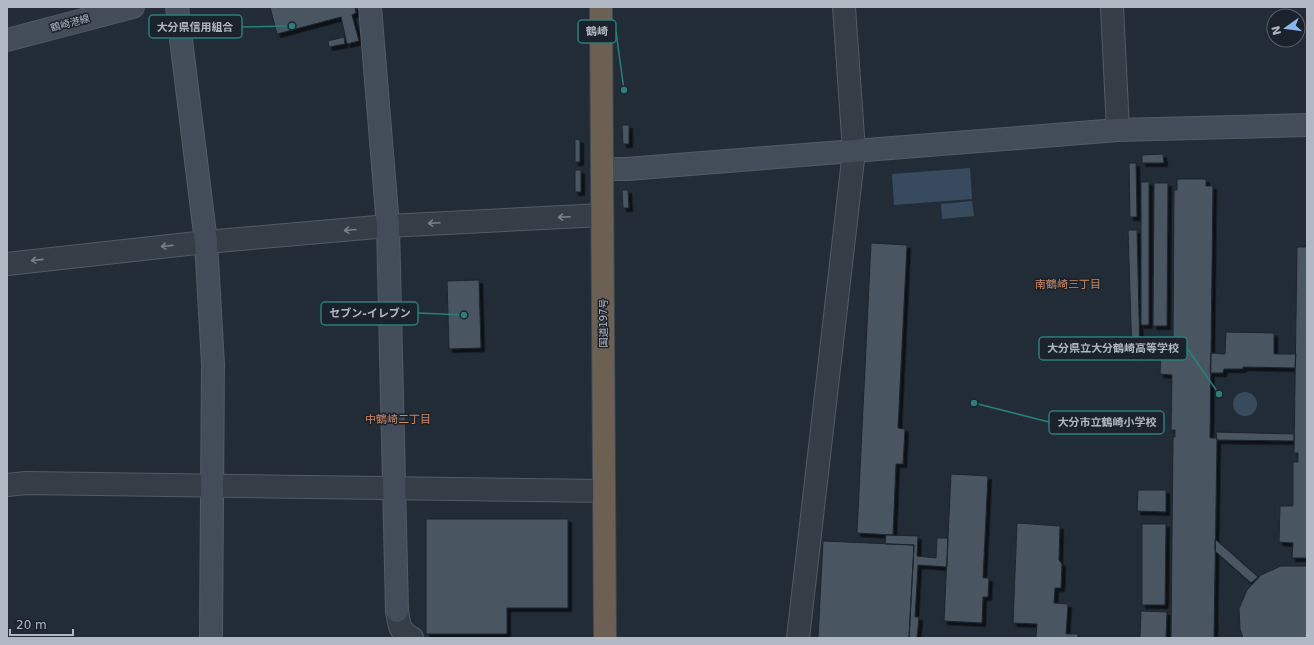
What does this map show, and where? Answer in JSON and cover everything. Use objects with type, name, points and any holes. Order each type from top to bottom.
[{"type":"highway","name":"国道197号","points":[[601,7],[605,638]]},
{"type":"street","name":"鶴崎港線","points":[[7,40],[133,7]]},
{"type":"street","points":[[177,7],[206,242],[213,364],[211,638]]},
{"type":"street","points":[[370,7],[388,226],[397,611],[401,631],[412,638]]},
{"type":"street","points":[[798,638],[854,151],[844,7]]},
{"type":"street","points":[[1112,7],[1118,130]]},
{"type":"street","points":[[603,169],[627,169],[1118,130],[1307,125]]},
{"type":"street","points":[[7,264],[206,242],[388,226],[602,215]]},
{"type":"street","points":[[7,485],[34,484],[603,491]]},
{"type":"street","points":[[387,638],[393,628],[397,611]]},
{"type":"water","points":[[970,168],[972,199],[894,205],[892,174]]},
{"type":"water","points":[[972,201],[974,216],[942,219],[941,204]]},
{"type":"water","points":[[1245,392],[1254,395],[1257,404],[1254,413],[1245,416],[1236,413],[1233,404],[1236,395]]},
{"type":"building","points":[[270,7],[355,7],[356,13],[352,15],[359,41],[347,44],[341,17],[277,34]]},
{"type":"building","points":[[344,37],[345,44],[329,47],[328,41]]},
{"type":"building","points":[[622,125],[629,125],[629,144],[623,144]]},
{"type":"building","points":[[575,139],[580,140],[580,162],[575,162]]},
{"type":"building","points":[[1163,154],[1164,163],[1142,163],[1142,155]]},
{"type":"building","points":[[1129,163],[1136,163],[1137,217],[1130,217]]},
{"type":"building","points":[[575,170],[581,170],[581,192],[575,192]]},
{"type":"building","points":[[1177,179],[1206,179],[1206,186],[1213,186],[1210,438],[1216,438],[1217,440],[1214,638],[1171,638],[1173,437],[1175,437],[1175,430],[1171,430],[1172,375],[1160,374],[1161,344],[1173,344],[1174,190],[1177,190]]},
{"type":"building","points":[[1141,182],[1149,182],[1149,325],[1141,325]]},
{"type":"building","points":[[1154,183],[1168,183],[1167,326],[1153,326]]},
{"type":"building","points":[[622,190],[628,190],[629,208],[623,208]]},
{"type":"building","points":[[1128,230],[1137,230],[1140,356],[1132,356]]},
{"type":"building","points":[[871,243],[907,245],[898,428],[905,429],[903,464],[896,464],[893,535],[857,533]]},
{"type":"building","points":[[1297,247],[1307,247],[1307,558],[1292,558],[1293,543],[1279,542],[1280,506],[1293,506],[1293,462],[1298,462],[1298,453],[1294,453]]},
{"type":"building","points":[[479,280],[481,348],[449,349],[447,281]]},
{"type":"building","points":[[1226,332],[1274,333],[1274,354],[1296,354],[1295,368],[1243,367],[1243,369],[1224,369],[1223,373],[1210,373],[1211,353],[1225,354]]},
{"type":"building","points":[[1216,432],[1294,434],[1294,441],[1217,440]]},
{"type":"building","points":[[951,474],[988,476],[983,578],[989,578],[988,597],[983,597],[982,623],[944,621]]},
{"type":"building","points":[[1138,490],[1166,490],[1166,512],[1137,511]]},
{"type":"building","points":[[426,519],[568,519],[568,608],[507,608],[507,634],[426,634]]},
{"type":"building","points":[[1017,523],[1060,526],[1059,560],[1062,564],[1061,588],[1055,588],[1054,603],[1068,604],[1066,634],[1078,634],[1078,638],[1036,638],[1037,624],[1013,623]]},
{"type":"building","points":[[1142,524],[1166,524],[1165,605],[1142,605]]},
{"type":"building","points":[[886,535],[918,536],[917,556],[936,558],[937,538],[948,538],[947,567],[918,565],[915,617],[919,617],[917,638],[909,638],[914,545],[885,544]]},
{"type":"building","points":[[1215,539],[1258,577],[1251,583],[1215,551]]},
{"type":"building","points":[[823,541],[914,545],[909,638],[818,638]]},
{"type":"building","points":[[1281,566],[1307,566],[1307,638],[1243,638],[1240,629],[1239,609],[1247,590],[1261,575]]},
{"type":"building","points":[[1141,611],[1167,612],[1166,638],[1140,638]]},
{"type":"place","name":"大分県信用組合","points":[[292,26]]},
{"type":"place","name":"鶴崎","points":[[624,90]]},
{"type":"place","name":"セブン-イレブン","points":[[464,315]]},
{"type":"place","name":"大分県立大分鶴崎高等学校","points":[[1219,394]]},
{"type":"place","name":"大分市立鶴崎小学校","points":[[974,403]]},
{"type":"district","name":"南鶴崎三丁目","points":[[1068,284]]},
{"type":"district","name":"中鶴崎二丁目","points":[[398,419]]}]
